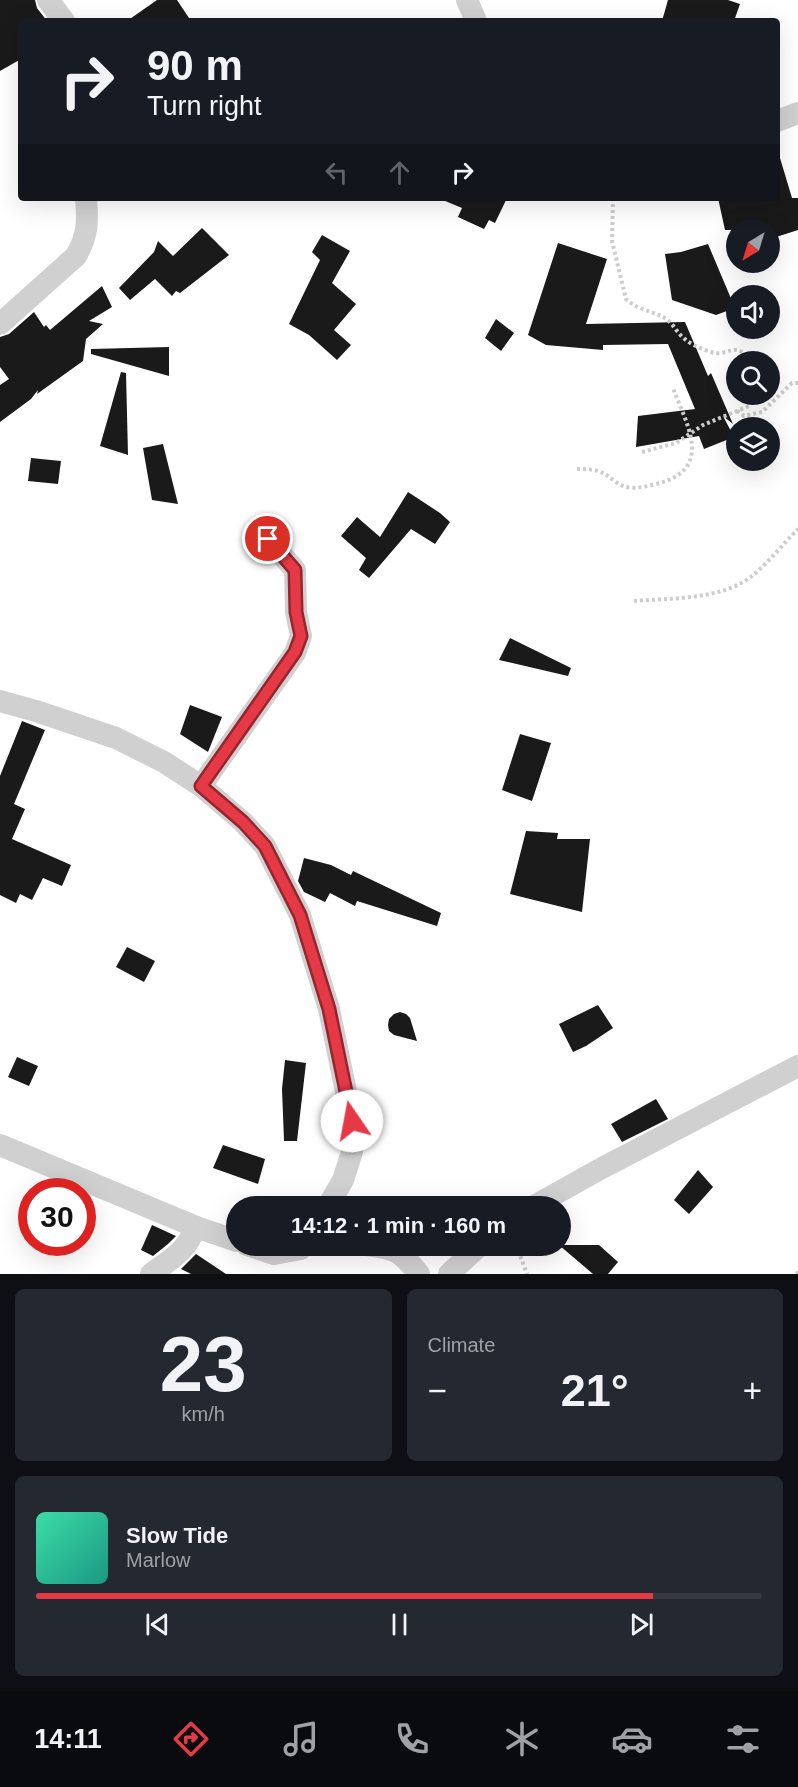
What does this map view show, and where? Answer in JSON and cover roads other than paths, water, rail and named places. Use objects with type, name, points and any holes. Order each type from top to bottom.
[{"type":"street","points":[[48,0],[62,18]]},
{"type":"street","points":[[467,0],[475,18]]},
{"type":"street","points":[[780,120],[798,113]]},
{"type":"street","points":[[0,324],[76,256],[87,231],[86,201]]},
{"type":"street","points":[[201,786],[295,652],[301,636],[296,612],[295,570],[268,539]]},
{"type":"street","points":[[0,701],[116,738],[164,762],[201,786],[243,822],[265,846],[300,915],[329,1009],[352,1121],[352,1152],[343,1180],[333,1196]]},
{"type":"street","points":[[552,1196],[798,1066]]},
{"type":"street","points":[[0,1145],[196,1227],[226,1237]]},
{"type":"street","points":[[151,1274],[175,1258],[185,1248],[196,1227]]},
{"type":"street","points":[[403,1256],[419,1274]]},
{"type":"street","points":[[449,1274],[468,1256]]}]
